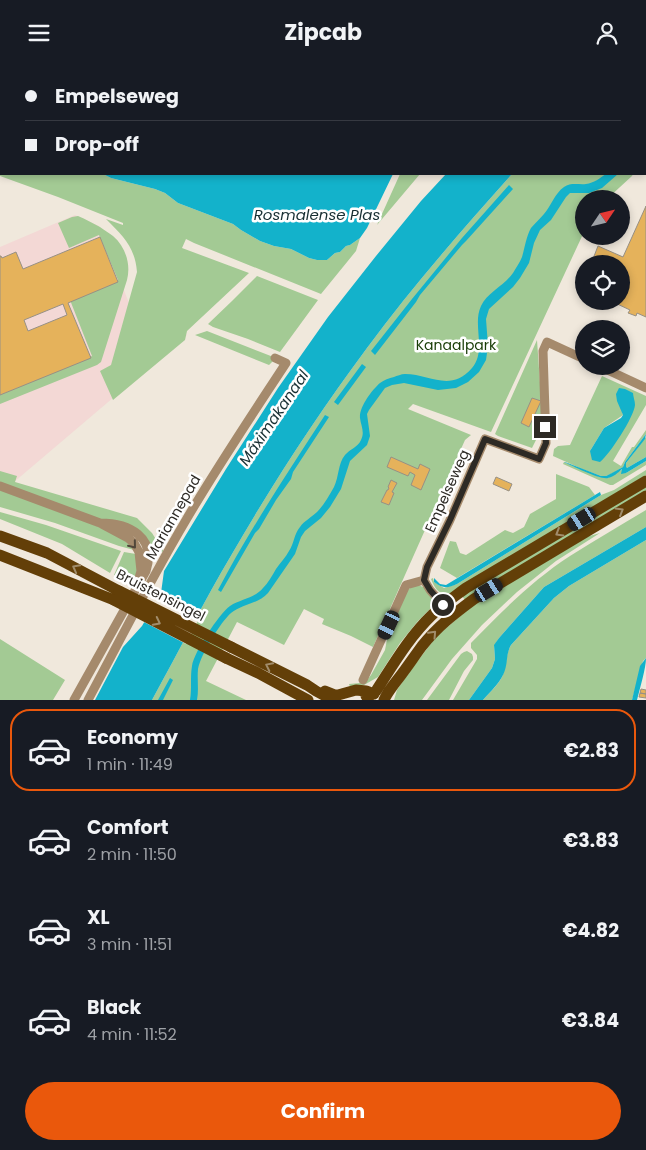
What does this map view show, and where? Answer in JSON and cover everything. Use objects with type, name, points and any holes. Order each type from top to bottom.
[{"type":"main road","points":[[373,695],[374,686],[386,668],[393,665],[410,639],[430,616],[443,605],[466,588],[646,481]]},
{"type":"main road","points":[[390,700],[404,673],[422,646],[452,615],[474,599],[646,495]]},
{"type":"main road","name":"Bruistensingel","points":[[0,536],[47,553],[116,595],[228,653],[318,688],[338,698]]},
{"type":"main road","name":"Bruistensingel","points":[[0,554],[116,595]]},
{"type":"main road","name":"Bruistensingel","points":[[228,653],[303,699],[306,695],[315,700]]},
{"type":"main road","points":[[373,695],[404,673]]},
{"type":"main road","points":[[338,698],[338,695],[356,690],[373,695]]},
{"type":"street","name":"Empelseweg","points":[[424,580],[427,567],[450,520],[485,439],[539,459],[546,443],[543,351],[547,342],[575,355]]},
{"type":"street","name":"Mariannepad","points":[[88,700],[186,520],[286,363],[275,358]]},
{"type":"street","points":[[618,375],[646,388]]},
{"type":"street","points":[[0,486],[100,523],[117,524],[129,528],[138,534],[148,552],[146,571],[74,700]]},
{"type":"street","points":[[373,695],[406,585],[424,580],[430,590],[452,615]]},
{"type":"shaded area","points":[[75,215],[99,226],[134,316],[187,335],[14,482],[0,477],[0,247]]},
{"type":"green space","points":[[105,175],[165,193],[178,203],[233,224],[260,241],[291,249],[317,260],[327,260],[360,238],[356,251],[321,294],[186,239],[182,248],[249,273],[187,331],[185,340],[113,400],[100,371],[111,365],[137,272],[131,249],[123,237],[106,219],[123,225],[123,223],[0,176]]},
{"type":"green space","points":[[400,175],[419,175],[377,225]]},
{"type":"green space","name":"Kanaalpark","points":[[511,175],[632,175],[617,190],[575,190],[575,245],[578,245],[491,432],[413,404],[408,409],[471,435],[465,440],[373,647],[322,624],[324,619],[304,609],[284,645],[237,622],[206,681],[246,700],[152,700],[232,554],[280,475],[349,373],[419,281]]},
{"type":"green space","points":[[78,216],[113,236],[121,245],[128,262],[127,280],[101,362],[0,404],[0,395],[92,356],[70,300],[118,280],[99,235],[69,248],[58,223]]},
{"type":"green space","points":[[257,276],[318,300],[280,352],[208,324]]},
{"type":"green space","points":[[207,331],[276,358],[269,365],[195,335]]},
{"type":"green space","points":[[537,340],[543,426],[532,448],[495,434]]},
{"type":"green space","points":[[602,376],[646,396],[646,405],[613,461],[621,466],[632,447],[634,447],[646,430],[646,434],[623,467],[606,476],[601,476],[553,456],[554,449],[558,446],[570,445]],"holes":[[[621,408],[631,415],[590,451],[604,428],[623,415]]]},
{"type":"green space","points":[[646,437],[646,457],[625,468],[626,463]]},
{"type":"green space","points":[[646,461],[646,465],[613,485],[563,464],[564,462],[600,477],[608,478],[623,469],[626,473]]},
{"type":"green space","points":[[646,470],[646,475],[451,593],[440,593],[434,586],[431,579],[433,578],[434,582],[444,588],[457,584],[601,495],[614,490]]},
{"type":"green space","points":[[0,471],[17,476],[15,482],[137,518],[152,533],[164,552],[150,550],[148,542],[93,517],[0,484]]},
{"type":"green space","points":[[556,474],[589,487],[595,495],[457,578],[440,568],[450,541],[456,542],[460,553],[466,555],[505,530],[513,533],[524,527],[530,514],[556,499]]},
{"type":"green space","points":[[646,485],[646,491],[465,600],[462,596]]},
{"type":"green space","points":[[0,490],[81,519],[122,537],[134,550],[55,523],[0,507]]},
{"type":"green space","points":[[646,510],[646,527],[544,587],[499,638],[494,646],[495,659],[492,668],[469,700],[453,700],[477,659],[477,655],[471,648],[471,643],[494,619],[556,565]]},
{"type":"green space","points":[[0,512],[46,525],[121,551],[110,573],[62,544],[0,519]]},
{"type":"green space","points":[[600,533],[556,561],[517,592],[482,625],[452,659],[422,700],[394,700],[397,690],[407,675],[436,637],[474,604],[586,537]]},
{"type":"green space","points":[[646,540],[646,658],[643,661],[632,700],[483,700],[502,677],[511,645],[554,598],[569,586]]},
{"type":"green space","points":[[124,552],[136,554],[138,568],[133,584],[114,575]]},
{"type":"green space","points":[[418,585],[426,588],[433,600],[430,609],[400,643],[378,677],[364,685],[350,687],[349,684],[360,683],[367,680],[371,675],[385,650],[389,629],[407,590]]},
{"type":"green space","points":[[0,639],[65,680],[53,700],[0,700]]},
{"type":"green space","points":[[467,651],[472,654],[473,660],[464,671],[449,700],[427,700],[461,654]]},
{"type":"water","name":"Rosmalense Plas","points":[[105,175],[393,175],[367,228],[360,238],[327,260],[309,258],[291,249],[260,241],[233,224],[178,203],[165,193]]},
{"type":"water","name":"Máximakanaal","points":[[445,175],[511,175],[419,281],[384,325],[314,423],[232,554],[152,700],[95,700],[123,647],[142,626],[161,593],[164,571],[278,388],[328,317],[421,201]]},
{"type":"water","points":[[604,175],[617,175],[602,188],[597,190],[575,190],[575,193],[570,193],[551,220],[540,230],[534,243],[529,263],[520,278],[489,309],[486,319],[488,346],[486,360],[479,372],[468,382],[456,388],[438,390],[404,383],[385,388],[367,414],[370,436],[367,445],[350,461],[341,489],[330,507],[321,518],[305,531],[295,554],[268,593],[264,597],[235,610],[222,624],[207,647],[198,669],[197,700],[190,700],[192,666],[202,643],[225,610],[256,594],[265,586],[288,553],[298,530],[324,503],[336,483],[343,458],[361,440],[363,432],[360,414],[370,394],[382,382],[401,375],[414,375],[448,381],[464,375],[472,368],[478,353],[478,321],[484,301],[513,273],[522,257],[531,228],[544,214],[558,193],[567,185],[589,183]]},
{"type":"water","points":[[509,185],[513,189],[420,295],[375,355],[371,351],[462,238]]},
{"type":"water","points":[[362,364],[366,367],[338,405],[334,402]]},
{"type":"water","points":[[619,388],[633,393],[634,411],[621,435],[604,458],[600,462],[592,460],[590,451],[604,428],[623,415],[617,401],[616,394]]},
{"type":"water","points":[[325,415],[329,417],[255,533],[221,592],[218,590],[243,545]]},
{"type":"water","points":[[646,434],[645,439],[626,463],[626,467],[646,457],[646,461],[626,473],[621,474],[622,469],[612,477],[604,478],[564,462],[601,476],[606,476],[623,467]]},
{"type":"water","points":[[600,492],[601,495],[457,584],[445,587],[434,582],[434,578],[440,584],[446,585]]},
{"type":"water","points":[[646,527],[646,540],[569,586],[554,598],[511,645],[508,651],[504,674],[496,686],[483,700],[469,700],[492,668],[495,659],[494,645],[544,587]]},
{"type":"water","points":[[646,658],[637,700],[632,700],[640,666]]},
{"type":"water","points":[[170,678],[173,680],[163,700],[158,700]]},
{"type":"pier","points":[[155,597],[199,619],[186,644],[142,621]]},
{"type":"building","points":[[646,206],[646,317],[637,313],[636,316],[628,313],[630,310],[630,255],[624,255]]},
{"type":"building","points":[[100,237],[118,282],[68,303],[91,358],[0,395],[0,256],[2,258],[16,252],[23,269]],"holes":[[[63,304],[67,315],[28,331],[24,320]]]},
{"type":"building","points":[[598,246],[618,255],[594,255]]},
{"type":"building","points":[[532,398],[541,401],[529,427],[521,423]]},
{"type":"building","points":[[391,457],[418,469],[420,464],[430,469],[421,490],[411,485],[415,475],[410,472],[408,476],[387,467]]},
{"type":"building","points":[[496,477],[512,484],[509,491],[493,484]]},
{"type":"building","points":[[391,480],[397,483],[392,492],[394,493],[389,505],[381,502]]},
{"type":"building","points":[[641,689],[646,690],[646,694],[640,693]]},
{"type":"building","points":[[640,693],[646,694],[646,698],[639,697]]},
{"type":"route","points":[[443,605],[424,580],[427,567],[450,520],[485,439],[539,459],[546,443],[545,427]]}]
